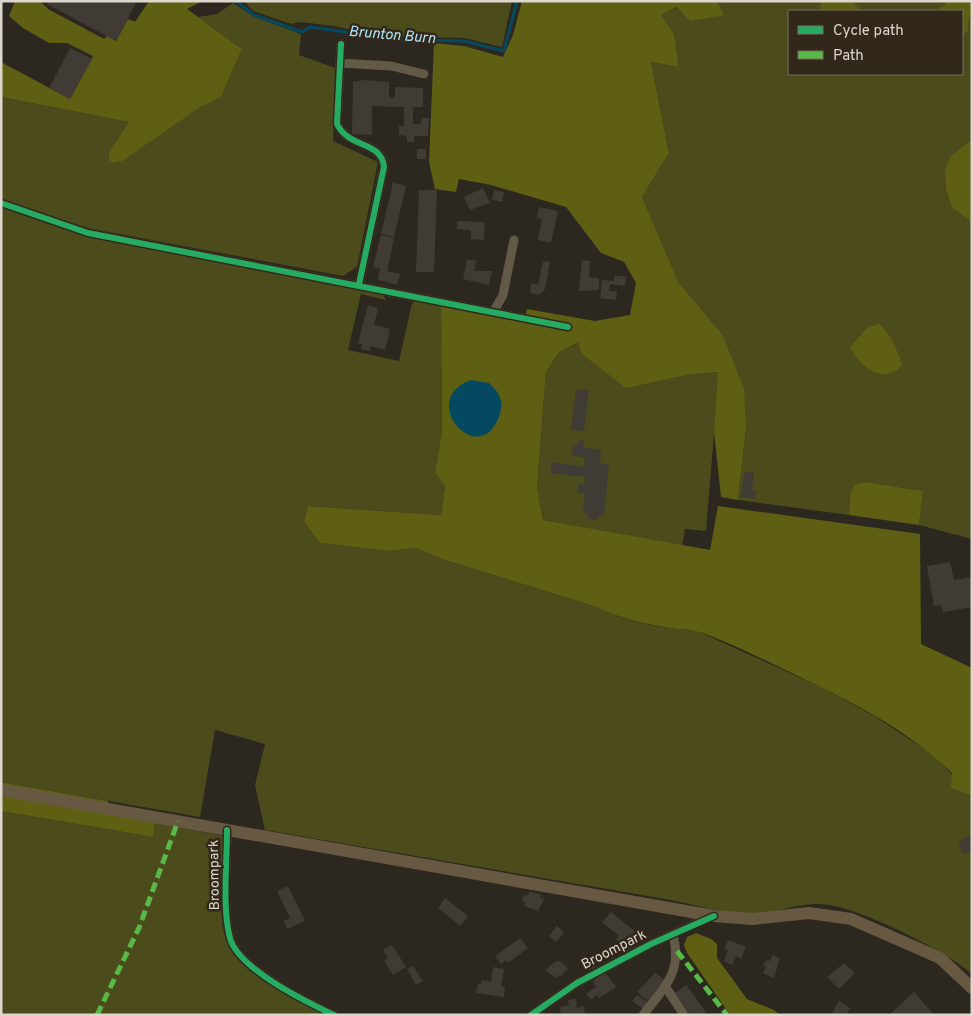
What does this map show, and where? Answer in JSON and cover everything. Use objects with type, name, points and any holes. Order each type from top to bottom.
[{"type":"main road","points":[[1,790],[714,916],[752,919],[809,913],[851,919],[940,958],[972,988]]},
{"type":"street","points":[[341,44],[337,124],[342,134],[378,152],[384,159],[384,167],[359,284]]},
{"type":"street","points":[[340,63],[391,66],[424,74]]},
{"type":"street","points":[[1,204],[88,233],[568,326]]},
{"type":"street","points":[[494,311],[503,295],[514,240]]},
{"type":"street","name":"Broompark","points":[[227,830],[227,913],[230,939],[247,962],[278,986],[334,1015]]},
{"type":"street","name":"Broompark","points":[[531,1015],[577,983],[714,916]]},
{"type":"street","points":[[643,1015],[665,986],[677,961],[677,950],[673,935]]},
{"type":"street","points":[[665,986],[684,1015]]},
{"type":"shaded area","points":[[15,1],[40,1],[48,9],[104,39],[107,36],[116,41],[128,19],[135,22],[149,1],[202,1],[187,9],[242,49],[221,97],[199,108],[122,161],[113,163],[109,160],[109,153],[129,122],[1,97],[1,62],[70,99],[93,56],[67,43],[49,43],[23,28],[9,16]]},
{"type":"shaded area","points":[[244,1],[512,1],[502,47],[464,38],[405,37],[300,22],[291,24],[253,11]]},
{"type":"shaded area","points":[[522,1],[717,1],[724,15],[690,21],[677,7],[661,15],[674,34],[679,67],[651,62],[669,153],[642,197],[679,283],[722,334],[744,388],[746,428],[738,500],[721,497],[714,432],[718,372],[686,375],[626,388],[582,354],[578,343],[559,352],[546,372],[537,487],[543,520],[710,550],[718,506],[920,534],[921,644],[972,668],[972,812],[971,795],[951,788],[952,773],[912,740],[867,711],[725,642],[694,630],[657,626],[626,619],[597,607],[445,560],[416,548],[389,551],[320,543],[304,522],[308,506],[441,515],[445,486],[435,473],[442,430],[441,305],[524,322],[527,309],[595,321],[630,315],[636,283],[624,262],[601,253],[566,207],[491,185],[459,179],[456,192],[435,189],[429,162],[434,43],[464,46],[503,57],[513,35]]},
{"type":"shaded area","points":[[717,1],[972,1],[972,139],[951,156],[968,220],[972,223],[972,539],[919,525],[923,491],[866,482],[850,495],[849,515],[738,500],[746,428],[722,334],[679,283],[642,197],[669,153],[651,62],[679,67],[674,34],[660,15],[678,7],[724,15]]},
{"type":"shaded area","points":[[822,1],[853,1],[859,10],[822,10],[820,6]]},
{"type":"shaded area","points":[[947,1],[972,1],[968,31],[963,34],[963,10],[940,10],[939,8],[945,6]]},
{"type":"shaded area","points":[[233,3],[255,17],[301,34],[299,55],[335,68],[333,141],[378,162],[357,267],[343,276],[88,228],[1,199],[1,97],[129,122],[199,108],[221,97],[242,49],[198,17],[217,14]]},
{"type":"shaded area","points":[[972,139],[972,223],[952,207],[946,189],[945,169],[951,156]]},
{"type":"shaded area","points":[[1,207],[88,237],[382,293],[386,300],[361,294],[348,350],[399,361],[412,303],[418,299],[441,305],[442,430],[435,473],[445,486],[441,515],[308,506],[304,522],[320,543],[389,551],[416,548],[445,560],[597,607],[632,621],[670,628],[695,630],[823,688],[874,716],[934,755],[971,795],[972,974],[925,943],[883,923],[844,908],[812,904],[761,913],[727,912],[671,900],[265,830],[255,785],[265,744],[215,730],[200,817],[1,782]]},
{"type":"shaded area","points":[[879,323],[893,342],[902,365],[888,374],[880,374],[866,367],[850,347],[866,329]]},
{"type":"shaded area","points":[[579,343],[686,375],[719,372],[706,531],[685,529],[682,546],[543,520],[537,487],[546,372],[559,352]]},
{"type":"shaded area","points":[[866,482],[923,491],[919,525],[849,515],[850,495],[854,485]]},
{"type":"shaded area","points":[[1,782],[108,801],[107,814],[155,823],[153,837],[1,811]]},
{"type":"shaded area","points":[[1,811],[153,837],[155,823],[223,836],[221,904],[223,930],[226,939],[233,950],[257,972],[329,1015],[1,1015]]},
{"type":"shaded area","points":[[696,933],[711,939],[717,944],[717,958],[747,999],[774,1010],[780,1015],[730,1015],[687,953],[684,945],[687,937]]},
{"type":"water","points":[[471,380],[489,383],[498,393],[501,401],[500,414],[491,430],[480,436],[468,434],[457,427],[451,415],[449,402],[455,390]]},
{"type":"building","points":[[49,1],[137,1],[116,41],[47,4]]},
{"type":"building","points":[[70,48],[92,59],[70,99],[49,88]]},
{"type":"building","points":[[363,80],[389,82],[389,98],[395,98],[395,87],[423,88],[423,107],[413,107],[413,124],[421,124],[421,118],[429,118],[428,136],[414,136],[414,142],[407,142],[407,136],[399,135],[399,126],[404,126],[404,107],[372,106],[372,135],[352,134],[353,82]]},
{"type":"building","points":[[417,149],[426,149],[426,159],[417,159]]},
{"type":"building","points":[[393,182],[406,186],[394,237],[381,234]]},
{"type":"building","points":[[483,188],[490,203],[470,210],[464,197]]},
{"type":"building","points":[[419,190],[437,190],[434,272],[416,272]]},
{"type":"building","points":[[494,190],[504,192],[502,202],[492,200]]},
{"type":"building","points":[[539,207],[558,211],[551,243],[538,240],[542,219],[537,218]]},
{"type":"building","points":[[457,221],[485,222],[484,240],[471,239],[471,230],[457,229]]},
{"type":"building","points":[[381,235],[394,238],[387,271],[400,274],[397,285],[378,280],[380,268],[373,267]]},
{"type":"building","points":[[467,259],[476,261],[474,271],[492,271],[489,285],[463,279]]},
{"type":"building","points":[[582,260],[590,261],[589,277],[599,278],[599,290],[579,291]]},
{"type":"building","points":[[543,261],[550,262],[545,289],[539,295],[530,293],[531,283],[538,285]]},
{"type":"building","points":[[614,276],[626,276],[625,286],[610,284],[609,291],[617,291],[616,300],[600,298],[602,280],[614,281]]},
{"type":"building","points":[[368,305],[378,308],[374,325],[390,329],[385,350],[371,346],[370,351],[361,349],[362,344],[358,343]]},
{"type":"building","points":[[576,389],[589,390],[584,431],[571,430]]},
{"type":"building","points":[[579,439],[584,440],[583,447],[601,450],[600,463],[609,465],[604,515],[600,515],[596,520],[589,519],[587,513],[583,512],[585,493],[577,493],[578,484],[584,485],[585,477],[550,473],[552,462],[584,467],[585,458],[572,455],[573,445],[578,446]]},
{"type":"building","points":[[744,472],[754,473],[752,490],[756,491],[755,499],[741,497]]},
{"type":"building","points":[[950,562],[954,580],[972,577],[972,607],[943,612],[941,605],[934,606],[927,566]]},
{"type":"building","points":[[972,834],[972,851],[963,854],[958,842]]},
{"type":"building","points":[[288,886],[305,921],[287,929],[284,921],[290,918],[277,891]]},
{"type":"building","points":[[530,891],[541,895],[540,897],[544,899],[538,911],[524,906],[526,902],[522,901],[524,895],[527,896]]},
{"type":"building","points":[[445,898],[468,916],[460,926],[438,908]]},
{"type":"building","points":[[611,912],[637,933],[624,946],[616,939],[619,936],[602,922]]},
{"type":"building","points":[[557,926],[564,932],[556,942],[549,936]]},
{"type":"building","points":[[520,938],[528,948],[508,963],[506,960],[501,964],[495,956]]},
{"type":"building","points":[[728,940],[746,947],[741,959],[736,956],[732,965],[724,961],[728,951],[724,949]]},
{"type":"building","points":[[392,945],[406,967],[393,975],[384,961],[388,958],[383,950]]},
{"type":"building","points":[[591,955],[596,967],[587,971],[581,960]]},
{"type":"building","points":[[773,955],[780,958],[774,978],[763,973],[766,967],[763,966],[766,960],[770,961]]},
{"type":"building","points":[[560,961],[568,968],[561,976],[559,975],[556,978],[545,970],[555,962]]},
{"type":"building","points":[[844,963],[855,973],[839,989],[827,977]]},
{"type":"building","points":[[413,966],[423,981],[416,985],[407,969]]},
{"type":"building","points":[[493,967],[504,969],[501,986],[505,987],[504,997],[476,993],[478,983],[481,984],[482,980],[491,981]]},
{"type":"building","points":[[605,972],[616,987],[599,998],[597,995],[591,1000],[586,994],[596,987],[593,981]]},
{"type":"building","points":[[655,973],[665,980],[649,1002],[637,992]]},
{"type":"building","points":[[686,985],[706,1012],[703,1015],[690,1015],[675,993]]},
{"type":"building","points":[[914,992],[934,1015],[918,1015],[916,1013],[913,1015],[889,1015]]},
{"type":"building","points":[[637,995],[649,1003],[644,1009],[632,1001]]},
{"type":"building","points":[[576,999],[577,1008],[584,1006],[585,1015],[561,1015],[560,1007],[569,1005],[568,1000]]},
{"type":"building","points":[[839,1001],[850,1008],[846,1015],[831,1015]]},
{"type":"waterway","name":"Brunton Burn","points":[[236,1],[254,15],[302,32],[310,27],[402,40],[464,41],[504,51],[517,1]]},
{"type":"marked path","points":[[97,1015],[139,928],[178,821]]},
{"type":"marked path","points":[[677,951],[727,1015]]},
{"type":"cycle path","points":[[341,44],[337,124],[349,138],[378,153],[384,167],[359,284]]},
{"type":"cycle path","points":[[1,203],[88,233],[568,327]]},
{"type":"cycle path","points":[[227,830],[226,913],[230,938],[236,950],[259,973],[307,1002],[334,1015]]},
{"type":"cycle path","points":[[531,1015],[577,983],[651,944],[714,916]]}]
